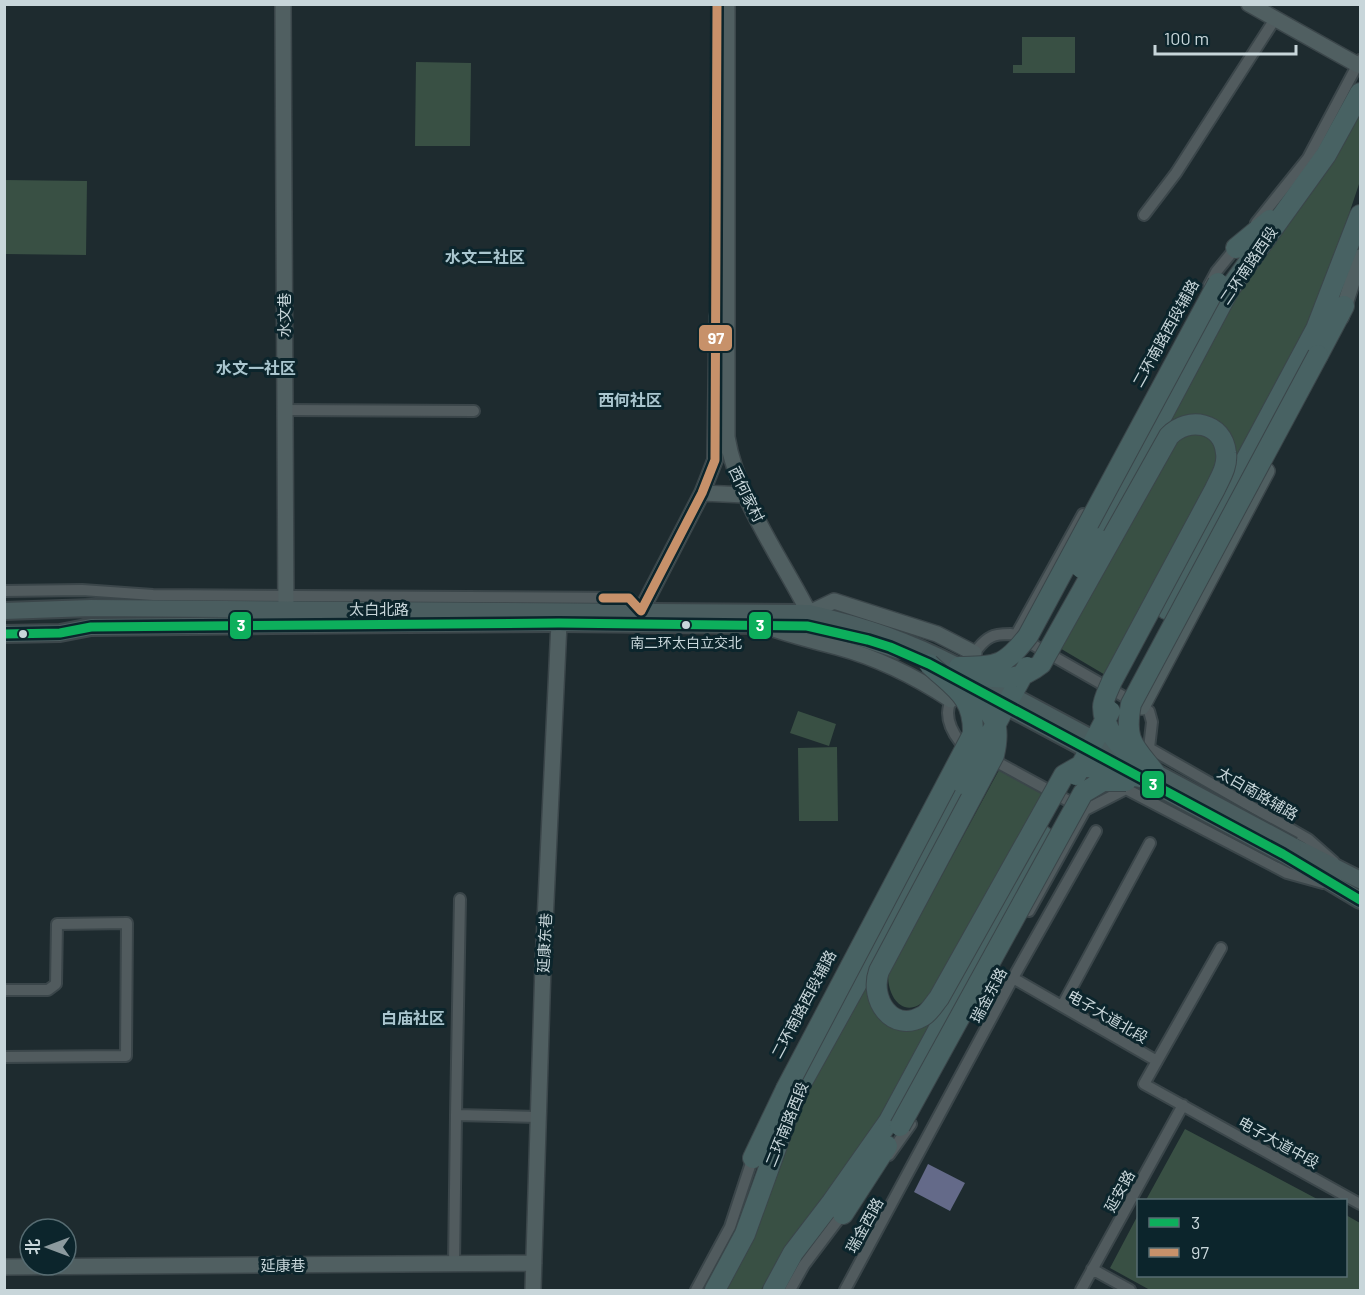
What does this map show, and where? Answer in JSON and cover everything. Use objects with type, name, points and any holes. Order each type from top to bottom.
[{"type":"highway","points":[[964,677],[1010,658],[1028,636],[1224,286],[1291,203],[1326,155],[1360,93]]},
{"type":"highway","points":[[1236,248],[1291,203]]},
{"type":"highway","points":[[895,1123],[968,973],[1316,328],[1360,215]]},
{"type":"highway","name":"二环南路西段","points":[[715,1290],[745,1234],[767,1174],[791,1091],[886,931],[1130,476],[1224,286]]},
{"type":"highway","points":[[1141,776],[1129,738],[1131,704],[1344,306]]},
{"type":"highway","points":[[964,677],[1019,677],[1030,674],[1041,664],[1127,512],[1158,452],[1177,427],[1196,423],[1208,426],[1220,436],[1226,453],[1226,466],[1112,681],[1103,707],[1112,735],[1141,776]]},
{"type":"highway","points":[[1127,512],[1130,476],[1158,452]]},
{"type":"highway","points":[[1214,520],[1215,489]]},
{"type":"highway","points":[[1193,531],[1214,520]]},
{"type":"highway","points":[[753,1158],[791,1091],[973,735],[970,706],[963,696],[929,664]]},
{"type":"highway","points":[[964,677],[995,717],[997,730],[994,754],[875,983],[879,1004],[892,1017],[902,1020],[924,1016],[939,998],[1064,775],[1078,767],[1141,776]]},
{"type":"highway","points":[[773,1290],[793,1253],[838,1208],[895,1123],[1083,793],[1103,781],[1141,776]]},
{"type":"highway","points":[[885,960],[886,931],[913,907]]},
{"type":"highway","points":[[968,947],[968,973]]},
{"type":"highway","points":[[945,986],[968,973]]},
{"type":"main road","name":"太白北路","points":[[4,611],[91,608],[809,613],[876,630],[926,651],[964,677]]},
{"type":"main road","name":"太白北路","points":[[4,633],[60,633],[92,627],[286,610],[559,623],[807,626],[848,634],[890,647],[964,677]]},
{"type":"main road","points":[[964,677],[1141,776],[1288,850],[1360,880]]},
{"type":"main road","points":[[1288,850],[1336,886],[1360,900]]},
{"type":"street","name":"水文巷","points":[[283,4],[286,610]]},
{"type":"street","name":"西何家村","points":[[640,611],[702,493],[715,460],[717,432],[717,4]]},
{"type":"street","name":"西何家村","points":[[727,4],[727,437],[731,460],[745,495],[809,613]]},
{"type":"street","points":[[1249,4],[1359,63]]},
{"type":"street","points":[[1144,215],[1176,173],[1275,19]]},
{"type":"street","name":"二环南路西段辅路","points":[[1016,635],[1216,272],[1308,158],[1359,63]]},
{"type":"street","points":[[1142,706],[1327,358],[1360,257]]},
{"type":"street","points":[[284,410],[474,411]]},
{"type":"street","points":[[702,493],[745,495]]},
{"type":"street","points":[[4,591],[82,590],[153,595],[286,610]]},
{"type":"street","points":[[809,613],[834,601],[937,634],[974,653]]},
{"type":"street","name":"延康东巷","points":[[534,1263],[543,965],[559,623]]},
{"type":"street","points":[[762,625],[883,663],[909,674],[951,700]]},
{"type":"street","points":[[790,1290],[838,1208],[908,1130],[1085,810],[1141,776],[1149,748],[1152,722],[1149,711],[1016,635],[991,637],[974,653],[951,700],[948,713],[952,732],[960,742],[1085,810]]},
{"type":"street","name":"二环南路西段辅路","points":[[696,1290],[730,1227],[775,1088],[960,742]]},
{"type":"street","name":"太白南路辅路","points":[[1149,748],[1308,839],[1345,872]]},
{"type":"street","points":[[1141,776],[1287,873],[1336,886]]},
{"type":"street","name":"瑞金东路","points":[[909,1174],[1013,978],[1096,831]]},
{"type":"street","points":[[1062,1006],[1150,843]]},
{"type":"street","points":[[454,1264],[460,899]]},
{"type":"street","points":[[4,990],[48,990],[56,984],[57,924],[127,923],[126,1056],[4,1057]]},
{"type":"street","points":[[1157,1061],[1221,948]]},
{"type":"street","name":"电子大道北段","points":[[1013,978],[1157,1061],[1144,1084],[1183,1105]]},
{"type":"street","name":"电子大道中段","points":[[1183,1105],[1360,1204]]},
{"type":"street","name":"延安路","points":[[1081,1290],[1183,1105]]},
{"type":"street","points":[[456,1114],[538,1118]]},
{"type":"street","name":"瑞金西路","points":[[845,1290],[909,1174]]},
{"type":"street","points":[[533,1290],[534,1263]]},
{"type":"street","name":"延康巷","points":[[4,1267],[534,1263]]},
{"type":"street","points":[[1092,1269],[1130,1290]]},
{"type":"green space","points":[[1022,37],[1075,37],[1075,73],[1013,73],[1013,65],[1022,65]]},
{"type":"green space","points":[[416,62],[471,63],[470,146],[415,146]]},
{"type":"green space","points":[[1360,111],[1360,181],[1348,217],[1307,327],[1232,464],[1228,437],[1166,426],[1236,298],[1324,175]]},
{"type":"green space","points":[[5,180],[87,181],[86,255],[5,254]]},
{"type":"green space","points":[[1195,429],[1217,443],[1218,469],[1107,676],[1058,647],[1174,438]]},
{"type":"green space","points":[[798,711],[836,724],[829,746],[790,733]]},
{"type":"green space","points":[[837,747],[838,821],[799,821],[798,748]]},
{"type":"green space","points":[[999,770],[1042,793],[929,996],[914,1007],[901,1005],[891,993],[888,975]]},
{"type":"green space","points":[[867,982],[874,1009],[935,1016],[867,1139],[787,1244],[761,1290],[723,1290],[758,1226],[804,1095]]},
{"type":"green space","points":[[1185,1129],[1317,1199],[1147,1199]]},
{"type":"green space","points":[[1347,1216],[1360,1223],[1360,1290],[1150,1290],[1110,1268],[1137,1217],[1137,1277],[1347,1277]]},
{"type":"water","points":[[928,1164],[965,1183],[950,1211],[914,1192]]},
{"type":"transit line","name":"97","points":[[603,598],[629,598],[641,611],[702,493],[715,460],[717,4]]},
{"type":"transit line","name":"3","points":[[4,634],[60,633],[91,627],[559,623],[807,626],[868,640],[929,664],[1283,854],[1360,900]]},
{"type":"place","name":"南二环太白立交北","points":[[686,625]]},
{"type":"district","name":"水文二社区","points":[[485,256]]},
{"type":"district","name":"水文一社区","points":[[256,367]]},
{"type":"district","name":"西何社区","points":[[630,399]]},
{"type":"district","name":"白庙社区","points":[[413,1017]]}]
